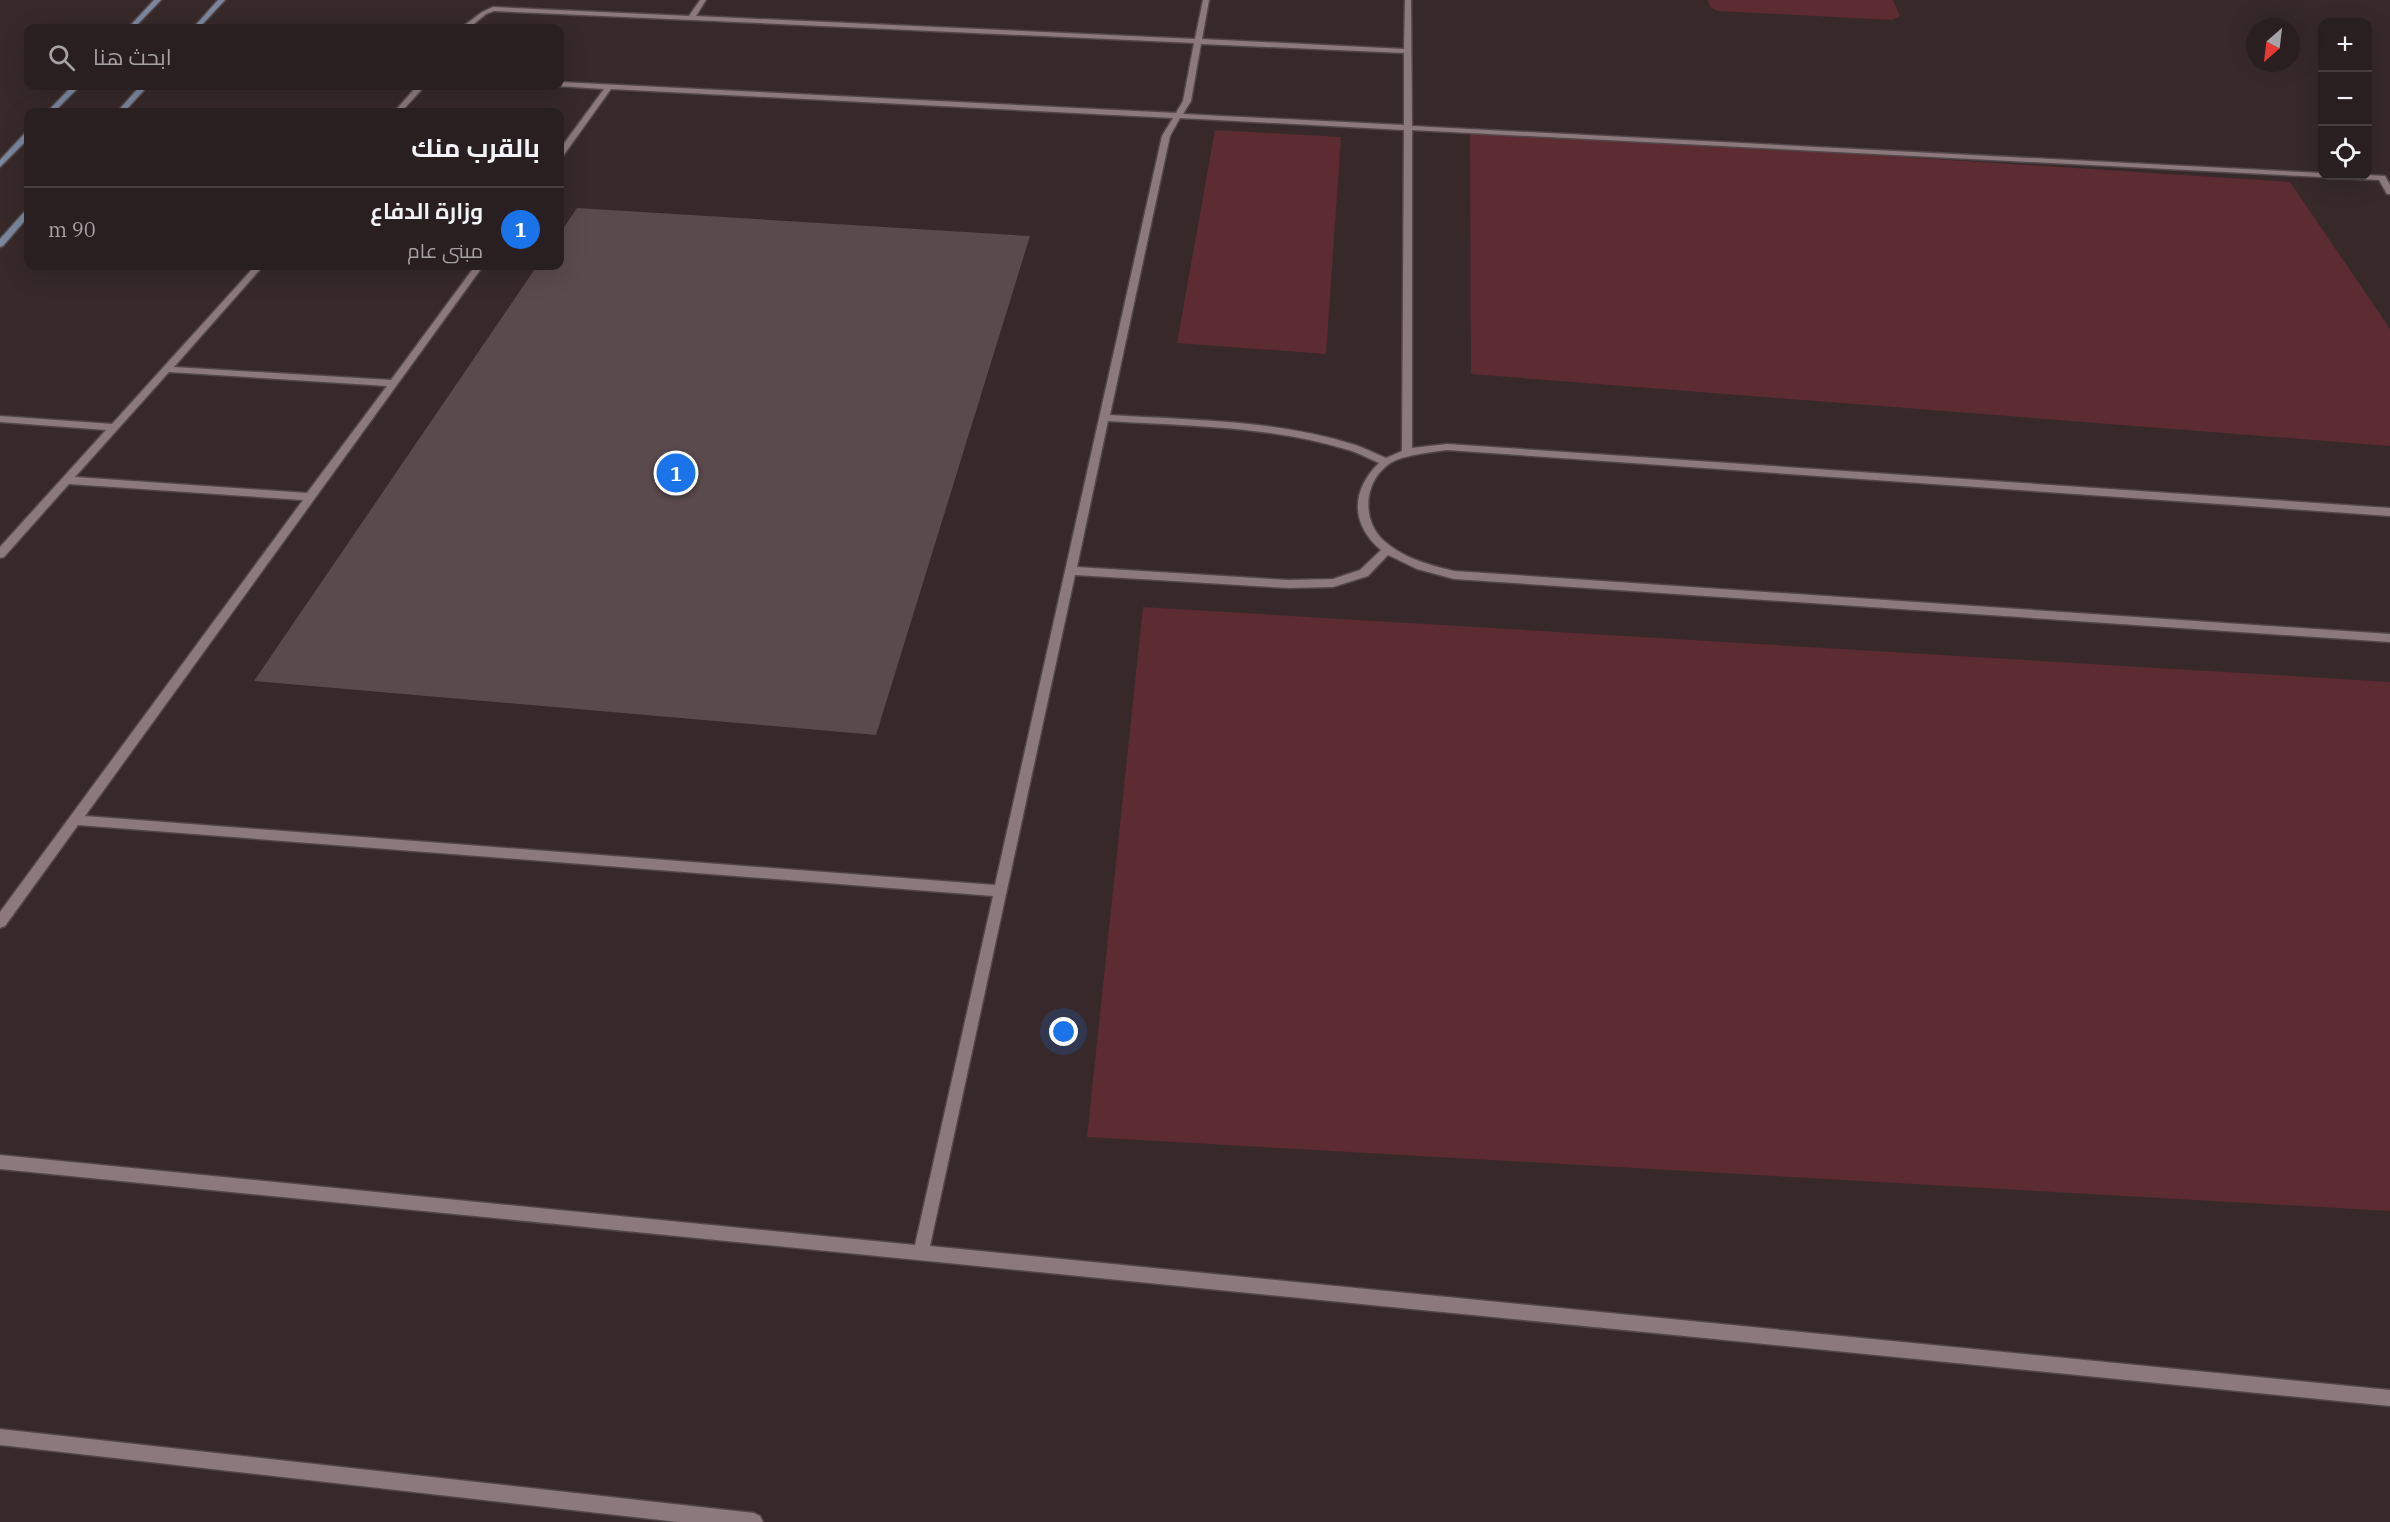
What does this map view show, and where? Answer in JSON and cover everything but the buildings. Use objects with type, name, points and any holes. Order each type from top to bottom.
[{"type":"street","points":[[135,24],[158,0]]},
{"type":"street","points":[[200,24],[222,0]]},
{"type":"street","points":[[54,108],[72,90]]},
{"type":"street","points":[[124,108],[140,90]]},
{"type":"street","points":[[0,165],[24,139]]},
{"type":"street","points":[[0,244],[24,217]]},
{"type":"lane","points":[[691,18],[703,0]]},
{"type":"lane","points":[[921,1253],[1166,136],[1187,101],[1206,0]]},
{"type":"lane","points":[[1407,454],[1408,0]]},
{"type":"lane","points":[[470,24],[493,9],[1408,51]]},
{"type":"lane","points":[[564,84],[2318,175]]},
{"type":"lane","points":[[564,149],[609,87]]},
{"type":"lane","points":[[401,108],[417,90]]},
{"type":"lane","points":[[2372,178],[2382,178],[2390,192]]},
{"type":"lane","points":[[0,554],[255,270]]},
{"type":"lane","points":[[0,922],[476,270]]},
{"type":"lane","points":[[166,369],[393,383]]},
{"type":"lane","points":[[1104,418],[1252,427],[1349,446],[1386,462]]},
{"type":"lane","points":[[0,419],[113,427]]},
{"type":"lane","points":[[2390,512],[1447,447],[1414,450],[1386,462],[1368,480],[1360,503],[1367,528],[1387,550],[1418,567],[1454,575],[2390,638]]},
{"type":"lane","points":[[66,480],[310,497]]},
{"type":"lane","points":[[1071,571],[1288,585],[1334,583],[1364,573],[1387,550]]},
{"type":"lane","points":[[74,820],[1000,891]]},
{"type":"lane","points":[[0,1162],[2390,1398]]},
{"type":"lane","points":[[0,1437],[754,1522]]},
{"type":"shaded area","points":[[1708,0],[1893,0],[1900,16],[1892,20],[1718,11],[1710,7]]},
{"type":"shaded area","points":[[1470,129],[2290,182],[2390,329],[2390,446],[1471,374]]},
{"type":"shaded area","points":[[1215,130],[1341,137],[1326,354],[1177,343]]},
{"type":"shaded area","points":[[1143,607],[2390,682],[2390,1211],[1087,1137]]},
{"type":"place","name":"وزارة الدفاع","points":[[676,473]]}]
